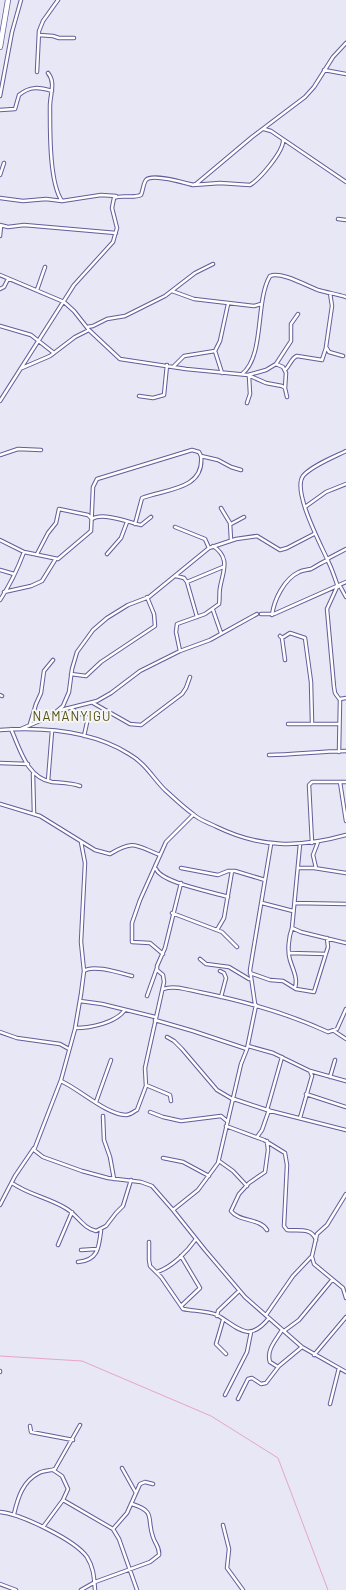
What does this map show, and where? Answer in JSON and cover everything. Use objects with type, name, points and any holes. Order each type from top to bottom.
[{"type":"highway","points":[[0,47],[8,0]]},
{"type":"street","points":[[0,96],[12,32],[21,0]]},
{"type":"street","points":[[37,72],[39,35],[43,21],[58,0]]},
{"type":"street","points":[[39,35],[74,38]]},
{"type":"street","points":[[193,185],[305,97],[346,43]]},
{"type":"street","points":[[324,70],[346,74]]},
{"type":"street","points":[[48,73],[52,81],[50,110],[52,155],[56,192],[62,201]]},
{"type":"street","points":[[0,110],[15,109],[19,95],[28,88],[36,87],[52,91]]},
{"type":"street","points":[[263,129],[270,130],[346,182]]},
{"type":"street","points":[[283,140],[283,145]]},
{"type":"street","points":[[0,198],[23,201],[46,199],[62,201],[109,196],[133,197],[141,195],[146,180],[150,178],[167,179],[193,185],[220,183],[250,185],[266,170],[286,142]]},
{"type":"street","points":[[0,175],[4,164]]},
{"type":"street","points":[[0,401],[74,285],[108,248],[116,233],[112,202],[109,196]]},
{"type":"street","points":[[112,202],[118,196]]},
{"type":"street","points":[[338,220],[346,220]]},
{"type":"street","points":[[0,236],[1,226],[8,227],[24,225],[116,233]]},
{"type":"street","points":[[87,327],[93,326],[107,319],[125,316],[172,291],[195,273],[213,264]]},
{"type":"street","points":[[37,290],[45,267]]},
{"type":"street","points":[[0,275],[64,302],[74,311],[89,330],[120,359],[186,369],[242,374],[285,388]]},
{"type":"street","points":[[242,374],[248,368],[254,354],[262,304],[268,280],[272,275],[282,276],[346,297]]},
{"type":"street","points":[[0,289],[4,287],[8,279]]},
{"type":"street","points":[[172,291],[187,298],[228,304],[254,306],[262,304]]},
{"type":"street","points":[[285,370],[295,356],[322,360],[326,347],[332,300],[330,293]]},
{"type":"street","points":[[332,300],[338,295]]},
{"type":"street","points":[[222,373],[215,351],[220,341],[228,304]]},
{"type":"street","points":[[249,376],[270,369],[276,364],[291,341],[291,324],[298,314]]},
{"type":"street","points":[[0,326],[24,333],[38,340],[54,353]]},
{"type":"street","points":[[21,368],[54,353],[76,337],[89,330]]},
{"type":"street","points":[[326,347],[329,352],[343,356]]},
{"type":"street","points":[[174,366],[184,356],[215,351]]},
{"type":"street","points":[[276,364],[285,370],[287,375],[285,388],[287,397]]},
{"type":"street","points":[[139,396],[153,398],[164,395],[167,365]]},
{"type":"street","points":[[247,403],[250,394],[249,376]]},
{"type":"street","points":[[0,455],[18,449],[41,450]]},
{"type":"street","points":[[4,592],[38,583],[44,577],[55,559],[60,557],[89,533],[92,528],[93,487],[97,479],[190,450],[196,450],[200,456],[202,466],[192,481],[179,488],[163,491],[142,498],[135,524]]},
{"type":"street","points":[[346,452],[310,471],[302,478],[301,489],[314,534],[328,559],[338,587],[346,597]]},
{"type":"street","points":[[200,456],[218,460],[231,468],[241,470]]},
{"type":"street","points":[[305,507],[326,492],[346,484]]},
{"type":"street","points":[[221,508],[226,513],[231,524],[231,540]]},
{"type":"street","points":[[37,554],[48,533],[56,523],[59,509],[83,514],[92,519],[100,516],[135,524],[144,524],[151,517]]},
{"type":"street","points":[[231,524],[244,517]]},
{"type":"street","points":[[107,554],[121,538],[127,522]]},
{"type":"street","points":[[176,527],[205,539],[209,548]]},
{"type":"street","points":[[21,729],[43,720],[57,711],[67,700],[71,686],[71,674],[77,652],[93,630],[115,613],[147,597],[209,548],[231,540],[260,537],[280,550],[314,534]]},
{"type":"street","points":[[0,540],[24,552],[55,559]]},
{"type":"street","points":[[180,651],[176,632],[177,624],[213,610],[219,604],[223,554],[213,546]]},
{"type":"street","points":[[272,615],[273,606],[283,587],[289,580],[299,572],[312,569],[346,549]]},
{"type":"street","points":[[0,600],[18,569],[24,552]]},
{"type":"street","points":[[187,582],[223,567]]},
{"type":"street","points":[[0,570],[14,574]]},
{"type":"street","points":[[175,576],[184,578],[187,582],[197,617]]},
{"type":"street","points":[[261,614],[272,615],[338,587],[346,582]]},
{"type":"street","points":[[338,587],[327,609],[334,687],[335,693],[340,699],[339,752]]},
{"type":"street","points":[[71,674],[86,676],[101,662],[155,626],[154,614],[147,597]]},
{"type":"street","points":[[213,610],[221,634]]},
{"type":"street","points":[[57,711],[93,702],[111,693],[140,671],[180,651],[210,640],[257,614]]},
{"type":"street","points":[[282,638],[290,633],[305,638],[310,677],[312,722]]},
{"type":"street","points":[[280,636],[282,638],[285,660]]},
{"type":"street","points":[[30,725],[41,692],[45,669],[53,660]]},
{"type":"street","points":[[93,702],[130,724],[141,725],[182,694],[190,677]]},
{"type":"street","points":[[340,699],[346,698]]},
{"type":"street","points":[[71,708],[88,718],[84,736]]},
{"type":"street","points":[[288,724],[312,722],[339,724]]},
{"type":"street","points":[[12,729],[33,774],[34,814]]},
{"type":"street","points":[[0,730],[21,729],[52,731],[84,736],[107,743],[135,758],[144,765],[165,790],[193,815],[235,835],[272,844],[312,843],[346,835]]},
{"type":"street","points":[[48,781],[52,731]]},
{"type":"street","points":[[269,755],[287,756],[308,752],[346,751]]},
{"type":"street","points":[[0,763],[28,764]]},
{"type":"street","points":[[33,774],[48,781],[80,786]]},
{"type":"street","points":[[312,843],[309,784],[312,782],[346,782]]},
{"type":"street","points":[[340,782],[346,821]]},
{"type":"street","points":[[0,804],[34,814],[99,852],[108,853],[125,846],[135,844],[160,855]]},
{"type":"street","points":[[163,954],[150,943],[133,942],[131,939],[132,923],[140,900],[166,842],[193,815]]},
{"type":"street","points":[[0,1205],[34,1147],[61,1081],[75,1028],[84,972],[80,942],[85,857],[81,842]]},
{"type":"street","points":[[316,868],[313,855],[318,842]]},
{"type":"street","points":[[173,1210],[190,1198],[209,1176],[219,1161],[241,1064],[248,1048],[256,1005],[250,973],[272,844]]},
{"type":"street","points":[[295,988],[295,972],[290,953],[300,844]]},
{"type":"street","points":[[155,868],[158,874],[181,883],[228,897]]},
{"type":"street","points":[[181,868],[218,874],[232,871],[253,875],[265,880]]},
{"type":"street","points":[[298,868],[316,868],[346,873]]},
{"type":"street","points":[[216,930],[222,923],[232,871]]},
{"type":"street","points":[[147,996],[163,954],[172,913],[181,883]]},
{"type":"street","points":[[262,903],[293,911]]},
{"type":"street","points":[[295,903],[346,904]]},
{"type":"street","points":[[172,913],[224,934],[232,944],[237,947]]},
{"type":"street","points":[[292,928],[301,932],[346,943]]},
{"type":"street","points":[[250,973],[270,980],[283,981],[295,988],[312,992],[316,991],[328,947],[328,938]]},
{"type":"street","points":[[290,953],[326,954]]},
{"type":"street","points":[[200,959],[206,964],[229,967],[250,979]]},
{"type":"street","points":[[84,972],[87,969],[96,968],[132,976]]},
{"type":"street","points":[[61,1081],[74,1087],[88,1099],[116,1113],[127,1115],[137,1110],[146,1085],[145,1068],[163,989],[164,977],[157,968]]},
{"type":"street","points":[[220,971],[224,973],[226,978],[222,997]]},
{"type":"street","points":[[163,989],[178,988],[256,1005],[310,1023],[328,1032],[334,1031],[339,1026],[346,1009]]},
{"type":"street","points":[[80,1001],[90,1001],[125,1010],[282,1057],[310,1071],[346,1081]]},
{"type":"street","points":[[75,1028],[109,1022],[119,1017],[125,1010]]},
{"type":"street","points":[[334,1031],[346,1040]]},
{"type":"street","points":[[0,1032],[17,1038],[60,1044],[70,1049]]},
{"type":"street","points":[[167,1037],[174,1041],[182,1049],[216,1090],[234,1099],[268,1110],[346,1130]]},
{"type":"street","points":[[257,1138],[262,1130],[282,1057]]},
{"type":"street","points":[[96,1102],[111,1060]]},
{"type":"street","points":[[330,1077],[335,1060]]},
{"type":"street","points":[[300,1118],[312,1076],[310,1071]]},
{"type":"street","points":[[146,1085],[170,1095],[171,1102]]},
{"type":"street","points":[[306,1094],[346,1107]]},
{"type":"street","points":[[150,1112],[173,1120],[221,1116],[227,1121]]},
{"type":"street","points":[[103,1116],[104,1140],[110,1157],[114,1179]]},
{"type":"street","points":[[226,1126],[267,1141],[282,1150],[286,1156],[284,1228],[287,1230],[308,1231],[312,1233],[316,1240]]},
{"type":"street","points":[[267,1141],[268,1150],[265,1172],[247,1186],[237,1197],[230,1211],[242,1218],[263,1225],[267,1230]]},
{"type":"street","points":[[34,1147],[37,1153],[43,1157],[82,1171],[114,1179],[141,1182],[152,1186],[239,1291],[302,1347],[314,1355],[346,1371]]},
{"type":"street","points":[[163,1158],[183,1162],[209,1176]]},
{"type":"street","points":[[219,1161],[233,1171],[247,1186]]},
{"type":"street","points":[[12,1183],[72,1212],[85,1227],[96,1231],[101,1230],[109,1224],[116,1213],[123,1206],[131,1180]]},
{"type":"street","points":[[346,1194],[328,1225],[317,1234],[312,1256],[314,1264],[343,1288],[346,1298]]},
{"type":"street","points":[[58,1245],[72,1212]]},
{"type":"street","points":[[78,1262],[91,1259],[100,1242],[101,1230]]},
{"type":"street","points":[[157,1272],[181,1256],[196,1239]]},
{"type":"street","points":[[149,1242],[149,1264],[157,1272],[184,1309],[217,1316],[243,1332],[251,1332],[259,1328],[269,1318]]},
{"type":"street","points":[[81,1250],[97,1249]]},
{"type":"street","points":[[181,1256],[200,1288],[181,1306]]},
{"type":"street","points":[[266,1315],[293,1276],[312,1256]]},
{"type":"street","points":[[278,1367],[270,1362],[269,1354],[272,1346],[283,1330],[299,1320],[332,1280]]},
{"type":"street","points":[[217,1316],[220,1309],[239,1291]]},
{"type":"street","points":[[314,1355],[346,1317]]},
{"type":"street","points":[[224,1320],[216,1344],[226,1354]]},
{"type":"street","points":[[225,1395],[248,1352],[251,1332]]},
{"type":"street","points":[[238,1399],[248,1379],[252,1378],[261,1384],[266,1383],[278,1367],[302,1347]]},
{"type":"street","points":[[330,1404],[339,1368]]},
{"type":"street","points":[[14,1514],[19,1494],[30,1479],[39,1473],[53,1470],[80,1425]]},
{"type":"street","points":[[30,1426],[31,1432],[72,1440]]},
{"type":"street","points":[[122,1468],[128,1481],[135,1488],[136,1493]]},
{"type":"street","points":[[43,1527],[63,1500],[68,1486],[62,1476],[53,1470]]},
{"type":"street","points":[[113,1529],[123,1519],[142,1482],[153,1484]]},
{"type":"street","points":[[63,1500],[113,1529],[119,1539],[137,1590]]},
{"type":"street","points":[[81,1590],[95,1582],[129,1570],[156,1558],[159,1552],[152,1533],[149,1513],[140,1506],[132,1504]]},
{"type":"street","points":[[0,1512],[14,1514],[43,1527],[81,1551],[90,1562],[95,1582],[94,1590]]},
{"type":"street","points":[[223,1525],[229,1549],[227,1568],[243,1590]]},
{"type":"street","points":[[0,1584],[16,1590]]},
{"type":"waterway","points":[[0,1356],[82,1361],[211,1416],[278,1458],[328,1590]]},
{"type":"district","name":"NAMANYIGU","points":[[72,716]]}]
